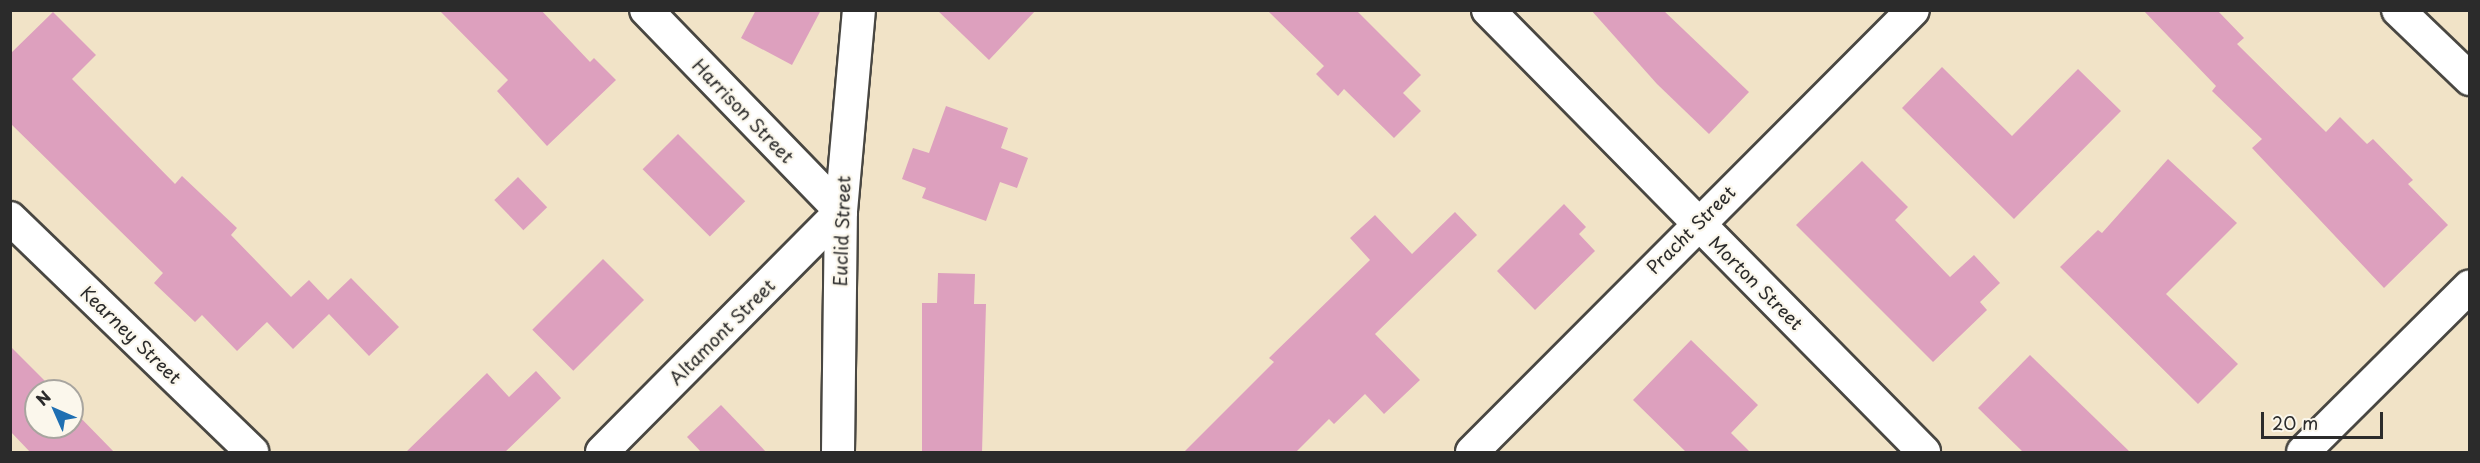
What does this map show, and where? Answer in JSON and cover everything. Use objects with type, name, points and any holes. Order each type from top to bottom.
[{"type":"street","name":"Harrison Street","points":[[646,10],[841,211]]},
{"type":"street","name":"Euclid Street","points":[[838,453],[841,211],[859,10]]},
{"type":"street","name":"Morton Street","points":[[1488,10],[1924,453]]},
{"type":"street","name":"Pracht Street","points":[[1472,453],[1697,223],[1913,10]]},
{"type":"street","points":[[2398,10],[2469,79]]},
{"type":"street","name":"Altamont Street","points":[[602,453],[841,211]]},
{"type":"street","name":"Kearney Street","points":[[10,218],[252,453]]},
{"type":"street","points":[[2303,453],[2469,286]]},
{"type":"building","points":[[439,10],[541,10],[590,62],[594,58],[616,80],[547,146],[497,91],[508,80]]},
{"type":"building","points":[[756,10],[821,10],[792,65],[741,38]]},
{"type":"building","points":[[937,10],[1036,10],[989,60]]},
{"type":"building","points":[[1267,10],[1356,10],[1421,75],[1403,93],[1421,111],[1394,138],[1344,89],[1338,96],[1316,74],[1324,66]]},
{"type":"building","points":[[1591,10],[1663,10],[1749,92],[1709,134],[1657,84]]},
{"type":"building","points":[[2143,10],[2217,10],[2244,38],[2237,44],[2326,132],[2340,117],[2367,144],[2373,139],[2413,180],[2408,184],[2448,225],[2384,288],[2252,148],[2262,139],[2212,91],[2216,86]]},
{"type":"building","points":[[53,12],[96,55],[72,79],[175,184],[182,176],[237,228],[231,235],[291,297],[309,280],[328,300],[351,278],[399,327],[369,356],[329,314],[293,349],[267,322],[237,351],[202,315],[195,322],[154,283],[163,273],[10,123],[10,54]]},
{"type":"building","points":[[1942,67],[2012,136],[2078,69],[2121,111],[2014,219],[1902,108]]},
{"type":"building","points":[[946,106],[1008,128],[1001,148],[1028,158],[1017,188],[1000,182],[986,221],[922,198],[926,188],[902,179],[913,148],[929,153]]},
{"type":"building","points":[[678,134],[745,201],[710,237],[643,169]]},
{"type":"building","points":[[2168,159],[2237,223],[2166,294],[2238,364],[2198,404],[2060,267],[2098,230],[2102,233]]},
{"type":"building","points":[[1862,161],[1908,207],[1895,220],[1950,277],[1974,255],[2000,283],[1980,302],[1987,310],[1933,362],[1796,225]]},
{"type":"building","points":[[518,177],[547,207],[523,230],[494,200]]},
{"type":"building","points":[[1564,204],[1586,227],[1579,234],[1595,251],[1535,310],[1497,271]]},
{"type":"building","points":[[1455,212],[1477,235],[1375,334],[1420,380],[1384,414],[1365,394],[1334,424],[1329,419],[1295,453],[1183,453],[1274,362],[1269,358],[1370,260],[1350,238],[1375,215],[1412,254]]},
{"type":"building","points":[[603,259],[644,300],[573,371],[532,330]]},
{"type":"building","points":[[938,273],[975,274],[974,304],[986,304],[982,453],[922,453],[922,303],[937,303]]},
{"type":"building","points":[[1691,340],[1758,405],[1731,433],[1751,453],[1687,453],[1633,400]]},
{"type":"building","points":[[10,346],[43,379],[24,379],[24,439],[84,439],[84,421],[115,453],[31,453],[10,431]]},
{"type":"building","points":[[2030,355],[2131,453],[2024,453],[1978,408]]},
{"type":"building","points":[[536,371],[561,398],[504,453],[405,453],[487,373],[509,397]]},
{"type":"building","points":[[721,405],[767,453],[702,453],[687,437]]}]
